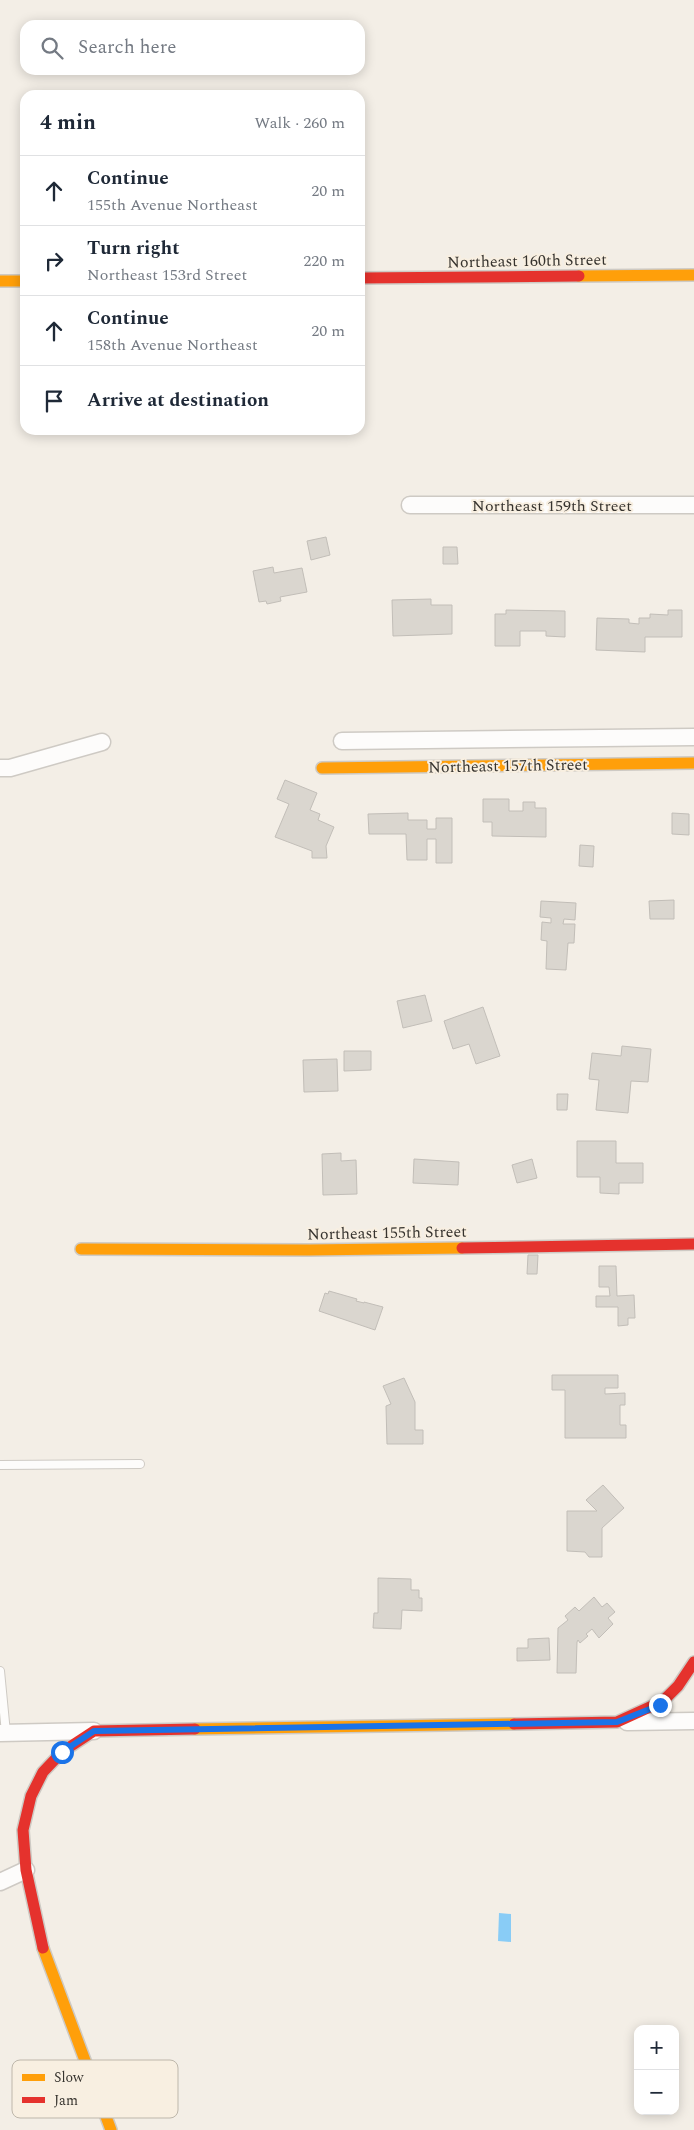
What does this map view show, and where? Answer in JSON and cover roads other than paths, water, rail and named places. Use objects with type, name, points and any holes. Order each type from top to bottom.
[{"type":"street","name":"Northeast 160th Street","points":[[365,278],[694,275]]},
{"type":"street","points":[[0,281],[20,281]]},
{"type":"street","name":"Northeast 159th Street","points":[[410,505],[694,505]]},
{"type":"street","points":[[342,740],[694,737]]},
{"type":"street","points":[[0,768],[10,768],[102,742]]},
{"type":"street","name":"Northeast 157th Street","points":[[322,768],[694,763]]},
{"type":"street","name":"Northeast 155th Street","points":[[81,1249],[309,1250],[694,1244]]},
{"type":"street","points":[[617,1722],[660,1705],[682,1685],[694,1662]]},
{"type":"street","points":[[3,1733],[694,1721]]},
{"type":"street","points":[[85,2060],[41,1943],[26,1870],[23,1830],[31,1796],[44,1772],[62,1752],[94,1731]]},
{"type":"street","points":[[0,1882],[26,1870]]},
{"type":"street","points":[[107,2118],[111,2130]]},
{"type":"lane","points":[[0,1465],[140,1464]]},
{"type":"lane","points":[[0,1672],[3,1733]]},
{"type":"water","points":[[499,1913],[511,1914],[511,1942],[498,1941]]}]
